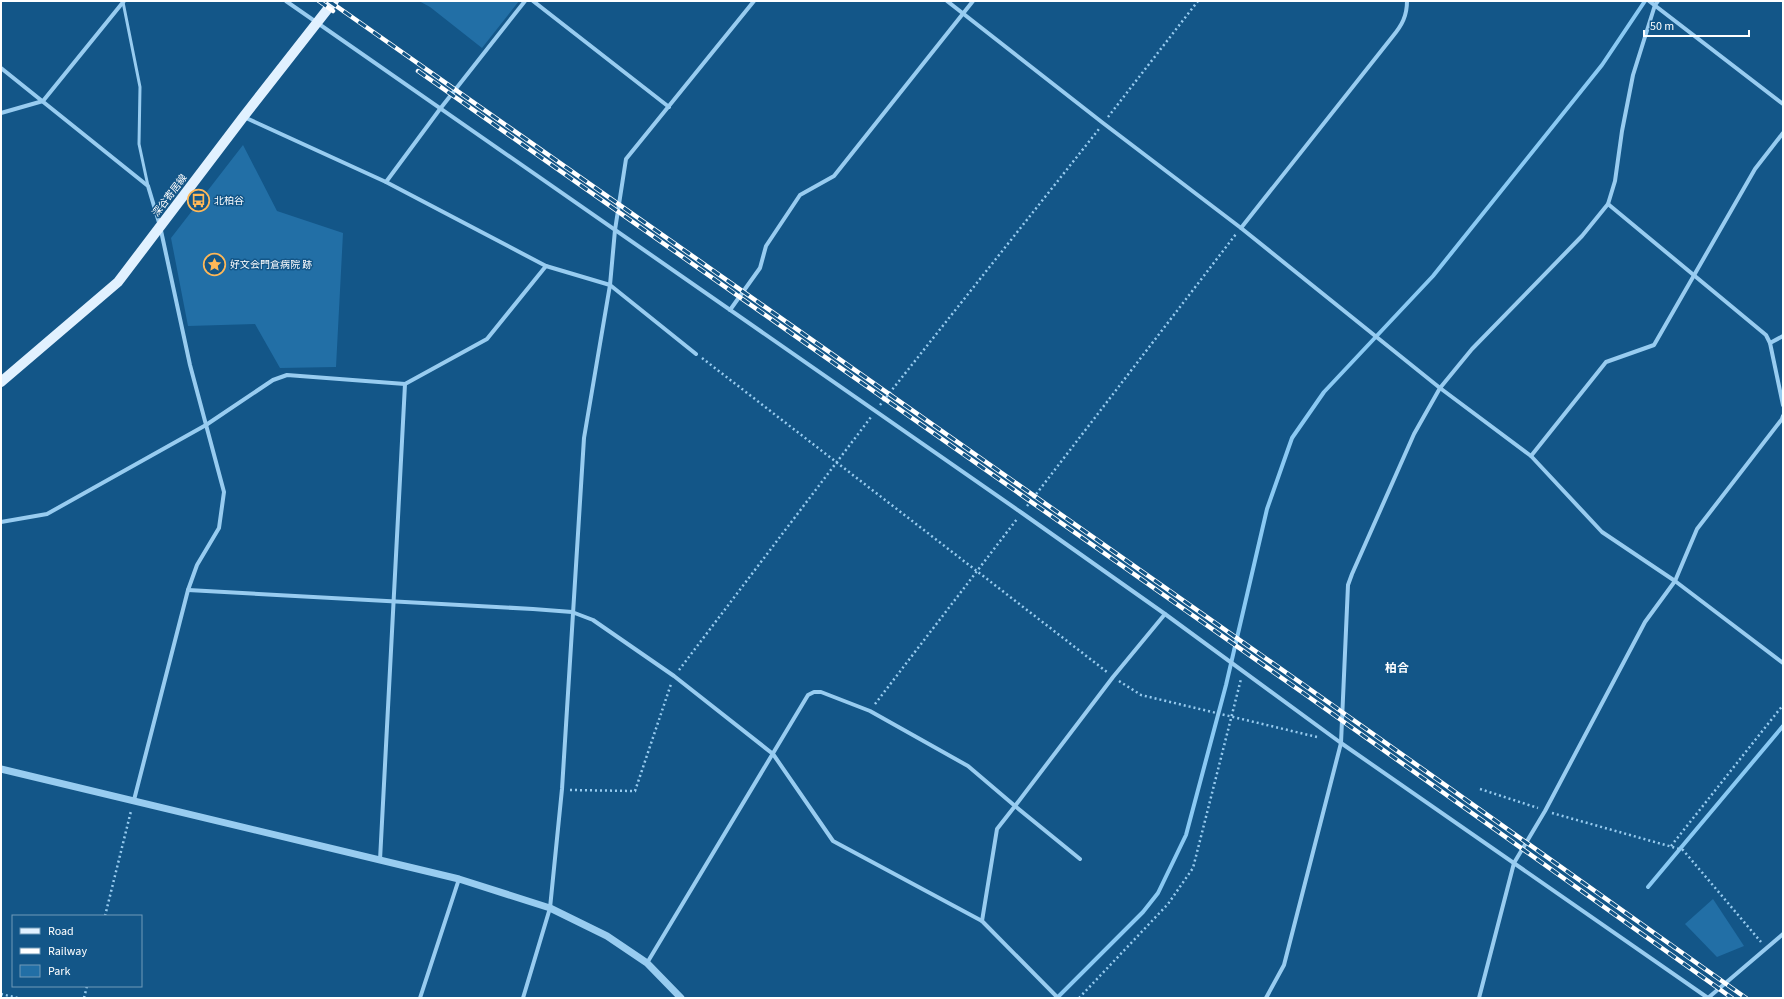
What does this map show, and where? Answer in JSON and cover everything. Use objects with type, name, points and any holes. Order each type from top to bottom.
[{"type":"main road","name":"深谷寄居線","points":[[1,382],[118,282],[244,116],[334,1]]},
{"type":"street","points":[[286,1],[1022,513],[1165,614],[1341,743],[1708,998],[1765,947],[1783,934]]},
{"type":"street","points":[[386,182],[440,109],[525,1]]},
{"type":"street","points":[[533,1],[669,107]]},
{"type":"street","points":[[523,998],[550,908],[562,789],[584,438],[610,285],[615,230],[626,159],[754,1]]},
{"type":"street","points":[[947,1],[1103,123],[1241,228],[1440,388],[1530,456],[1602,532],[1675,581],[1783,663]]},
{"type":"street","points":[[730,310],[760,268],[766,246],[800,195],[834,176],[973,1]]},
{"type":"street","points":[[1241,228],[1393,36],[1402,23],[1407,11],[1407,1]]},
{"type":"street","points":[[1649,1],[1783,104]]},
{"type":"street","points":[[1266,998],[1284,965],[1341,743],[1348,585],[1414,434],[1440,388],[1472,348],[1582,236],[1608,204],[1615,181],[1622,131],[1633,75],[1655,5],[1658,1]]},
{"type":"street","points":[[1,113],[44,101],[123,2]]},
{"type":"street","points":[[1,68],[148,186],[160,226],[190,365],[224,492],[219,528],[197,565],[188,590],[134,800]]},
{"type":"street","points":[[244,116],[386,182],[546,266],[610,285],[696,354]]},
{"type":"street","points":[[1530,456],[1606,362],[1654,345],[1755,169],[1783,133]]},
{"type":"street","points":[[1608,204],[1766,335],[1770,343],[1783,405]]},
{"type":"street","points":[[1,522],[46,514],[206,425],[273,380],[287,375],[405,384],[487,339],[546,266]]},
{"type":"street","points":[[1770,343],[1783,336]]},
{"type":"street","points":[[380,860],[395,602],[405,384]]},
{"type":"street","points":[[1479,998],[1514,863],[1545,811],[1645,622],[1675,581],[1697,529],[1783,416]]},
{"type":"street","points":[[188,590],[572,612],[593,620],[674,676],[774,754],[834,841],[982,921],[1058,998]]},
{"type":"street","points":[[982,921],[997,829],[1114,677],[1165,614]]},
{"type":"street","points":[[647,963],[774,754],[808,695],[814,692],[821,692],[870,711],[968,766],[1080,859]]},
{"type":"street","points":[[1,769],[458,879],[550,908],[606,936],[647,963],[681,998]]},
{"type":"street","points":[[420,998],[458,879]]},
{"type":"lane","points":[[123,2],[140,87],[139,144],[148,186]]},
{"type":"path","points":[[870,711],[1241,228]]},
{"type":"path","points":[[696,354],[1114,677],[1141,695],[1319,738]]},
{"type":"path","points":[[1079,998],[1168,904],[1193,868],[1243,671]]},
{"type":"path","points":[[1671,846],[1783,705]]},
{"type":"path","points":[[1480,789],[1545,811],[1683,850],[1765,947]]},
{"type":"path","points":[[105,915],[134,800]]},
{"type":"path","points":[[84,998],[87,987]]},
{"type":"path","points":[[1,994],[18,998]]},
{"type":"green space","points":[[419,1],[519,1],[482,48],[430,7]]},
{"type":"green space","points":[[243,145],[277,211],[343,233],[336,367],[280,368],[255,324],[188,326],[171,238]]},
{"type":"green space","points":[[1713,899],[1744,946],[1717,957],[1685,924]]},
{"type":"waterway","points":[[1057,998],[1143,912],[1158,893],[1186,835],[1226,685],[1267,509],[1292,438],[1324,392],[1433,276],[1602,65],[1645,1]]},
{"type":"waterway","points":[[1648,887],[1783,726]]},
{"type":"railway","points":[[319,1],[333,11]]},
{"type":"railway","points":[[329,1],[1311,690],[1746,998]]},
{"type":"railway","points":[[418,71],[1306,695],[1732,998]]},
{"type":"place","name":"北柏谷","points":[[199,200]]},
{"type":"place","name":"好文会門倉病院 跡","points":[[215,264]]},
{"type":"district","name":"柏合","points":[[1397,668]]}]
